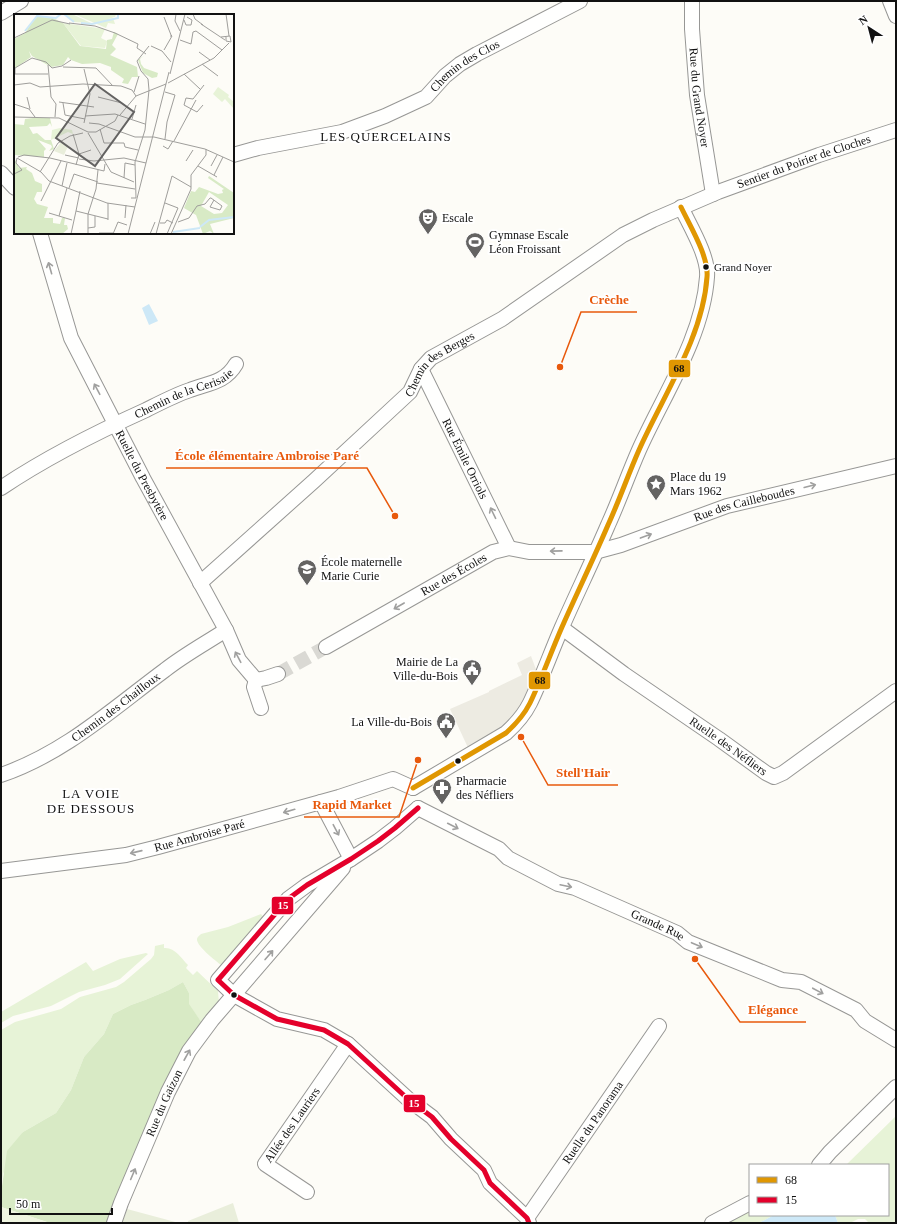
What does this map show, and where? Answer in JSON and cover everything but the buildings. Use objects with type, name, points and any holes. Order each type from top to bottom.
[{"type":"street","points":[[1,13],[21,1]]},
{"type":"street","name":"Chemin des Clos","points":[[234,155],[258,148],[342,132],[386,116],[426,97],[445,76],[476,54],[580,1]]},
{"type":"street","points":[[890,1],[896,16]]},
{"type":"street","name":"Rue du Grand Noyer","points":[[690,2],[698,95],[713,194]]},
{"type":"street","name":"Sentier du Poirier de Cloches","points":[[713,194],[819,155],[896,130]]},
{"type":"street","points":[[1,173],[14,187]]},
{"type":"street","name":"Chemin des Berges","points":[[200,583],[314,481],[410,392],[421,369],[431,358],[502,319],[623,235],[681,207],[713,194]]},
{"type":"street","points":[[418,808],[413,788],[506,733],[517,722],[530,703],[651,422],[684,358],[695,331],[708,269],[681,207]]},
{"type":"street","name":"Ruelle du Presbytère","points":[[40,234],[71,338],[169,526],[226,630],[239,660],[256,680]]},
{"type":"street","name":"Chemin de la Cerisaie","points":[[1,488],[58,452],[90,435],[189,390],[220,380],[231,373],[236,364]]},
{"type":"street","name":"Rue Émile Orriols","points":[[421,369],[455,435],[509,548]]},
{"type":"street","name":"Rue des Cailleboudes","points":[[595,552],[621,545],[727,506],[896,466]]},
{"type":"street","points":[[606,528],[621,545]]},
{"type":"street","name":"Rue des Écoles","points":[[326,648],[493,552],[509,548],[529,552],[595,552]]},
{"type":"street","name":"Ruelle des Néfliers","points":[[562,628],[624,674],[720,739],[766,773],[774,777],[896,691]]},
{"type":"street","name":"Chemin des Chailloux","points":[[1,775],[38,760],[89,729],[166,669],[226,630]]},
{"type":"street","points":[[261,708],[254,687],[256,680],[278,674]]},
{"type":"street","name":"Rue Ambroise Paré","points":[[1,871],[126,855],[321,802],[393,779],[413,788]]},
{"type":"street","points":[[321,802],[351,859]]},
{"type":"street","name":"Rue du Gaizon","points":[[234,995],[218,980],[288,899],[307,885],[351,859],[395,828],[418,808]]},
{"type":"street","name":"Grande Rue","points":[[418,808],[499,849],[508,858],[561,886],[575,888],[677,934],[688,942],[755,970],[782,980],[800,982],[856,1010],[865,1021],[896,1040]]},
{"type":"street","name":"Rue du Gaizon","points":[[114,1223],[168,1092],[189,1051],[212,1020],[351,859]]},
{"type":"street","points":[[234,995],[277,1020],[324,1030],[348,1044],[408,1099],[432,1117],[451,1139],[484,1170],[490,1183],[528,1221]]},
{"type":"street","name":"Ruelle du Panorama","points":[[528,1221],[659,1026]]},
{"type":"street","name":"Allée des Lauriers","points":[[307,1192],[265,1164],[348,1044]]},
{"type":"street","points":[[821,1164],[830,1152],[896,1087]]},
{"type":"street","points":[[712,1223],[749,1204]]},
{"type":"green space","points":[[261,914],[266,920],[224,967],[208,954],[198,942],[197,938],[201,934],[228,927]]},
{"type":"green space","points":[[164,944],[164,948],[175,951],[180,956],[188,965],[186,968],[193,975],[197,971],[218,991],[219,1003],[202,1023],[188,1004],[189,993],[183,982],[169,990],[113,1014],[104,1034],[84,1057],[71,1090],[56,1113],[23,1132],[3,1174],[1,1193],[1,1030],[15,1022],[61,1009],[80,997],[116,987],[151,959],[154,955],[155,946]]},
{"type":"green space","points":[[146,953],[148,954],[120,979],[79,992],[51,1006],[13,1016],[1,1023],[1,1012],[86,962],[93,971],[120,959]]},
{"type":"green space","points":[[183,982],[189,993],[189,1004],[202,1023],[185,1046],[159,1095],[108,1223],[50,1223],[1,1207],[1,1193],[7,1151],[23,1132],[56,1113],[71,1090],[84,1057],[104,1034],[113,1014],[169,990]]},
{"type":"green space","points":[[896,1116],[896,1223],[869,1223],[865,1219],[858,1219],[850,1223],[838,1223],[835,1216],[889,1216],[889,1164],[847,1164]]},
{"type":"green space","points":[[233,1203],[239,1223],[188,1223],[188,1221]]},
{"type":"green space","points":[[1,1207],[50,1223],[1,1223]]},
{"type":"green space","points":[[127,1209],[179,1223],[122,1223]]},
{"type":"green space","points":[[749,1211],[749,1216],[772,1216],[759,1223],[725,1223]]},
{"type":"shaded area","points":[[531,656],[540,680],[525,712],[470,752],[450,709],[489,692],[522,675],[517,663]]},
{"type":"water","points":[[149,304],[158,321],[149,325],[142,308]]},
{"type":"water","points":[[772,1216],[835,1216],[838,1223],[759,1223]]},
{"type":"tunnel","points":[[278,674],[326,647]]},
{"type":"transit line","name":"68","points":[[413,788],[506,733],[528,707],[534,694],[562,627],[612,516],[639,450],[680,366],[698,322],[704,299],[707,269],[702,251],[681,207]]},
{"type":"transit line","name":"15","points":[[418,808],[378,841],[307,885],[288,899],[218,980],[234,995],[277,1019],[324,1030],[348,1044],[408,1099],[432,1117],[451,1139],[484,1170],[490,1183],[527,1218],[529,1223]]},
{"type":"place","name":"Escale","points":[[428,235]]},
{"type":"place","name":"Gymnase Escale Léon Froissant","points":[[475,259]]},
{"type":"place","name":"Grand Noyer","points":[[706,267]]},
{"type":"place","name":"Crèche","points":[[560,367]]},
{"type":"place","name":"Place du 19 Mars 1962","points":[[656,501]]},
{"type":"place","name":"École élémentaire Ambroise Paré","points":[[395,516]]},
{"type":"place","name":"École maternelle Marie Curie","points":[[307,586]]},
{"type":"place","name":"Mairie de La Ville-du-Bois","points":[[472,686]]},
{"type":"place","name":"Stell'Hair","points":[[521,737]]},
{"type":"place","name":"La Ville-du-Bois","points":[[446,739]]},
{"type":"place","name":"Rapid Market","points":[[418,760]]},
{"type":"place","name":"Pharmacie des Néfliers","points":[[442,805]]},
{"type":"place","name":"Elégance","points":[[695,959]]},
{"type":"district","name":"LES QUERCELAINS","points":[[386,136]]},
{"type":"district","name":"LA VOIE DE DESSOUS","points":[[91,800]]}]
